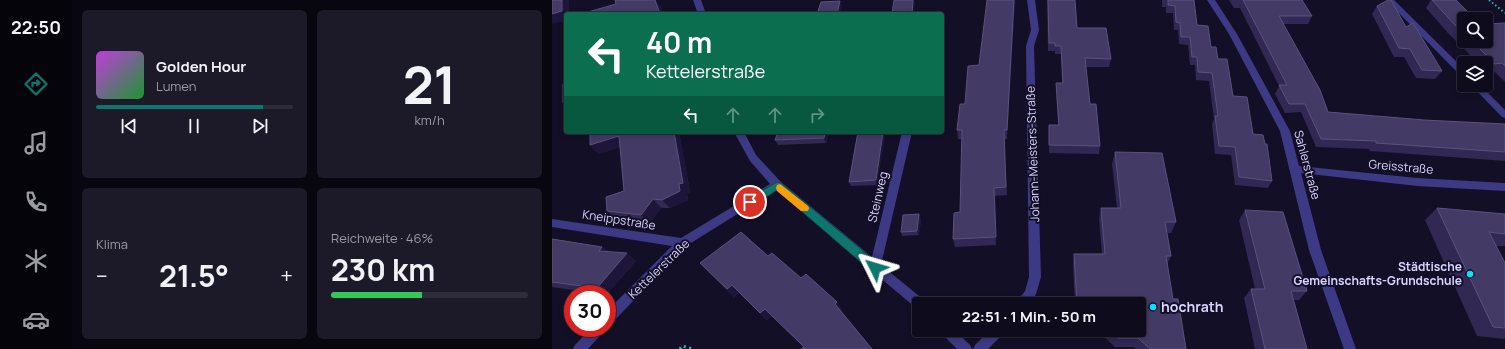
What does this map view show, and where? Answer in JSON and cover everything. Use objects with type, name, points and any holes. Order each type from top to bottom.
[{"type":"street","points":[[697,0],[701,12]]},
{"type":"street","name":"Johann-Meisters-Straße","points":[[1027,297],[1030,294],[1036,277],[1030,46],[1035,30],[1031,0]]},
{"type":"street","name":"Sahlerstraße","points":[[1211,0],[1233,34],[1285,130],[1315,250],[1350,349]]},
{"type":"street","points":[[1390,0],[1457,67]]},
{"type":"street","points":[[1482,92],[1505,115]]},
{"type":"street","points":[[740,134],[753,158],[777,185],[912,298]]},
{"type":"street","name":"Steinweg","points":[[875,268],[907,134]]},
{"type":"street","name":"Greisstraße","points":[[1295,169],[1417,182],[1505,187]]},
{"type":"street","name":"Kettelerstraße","points":[[616,311],[682,243],[777,185]]},
{"type":"street","name":"Kneippstraße","points":[[552,223],[682,243]]},
{"type":"street","points":[[579,349],[590,337]]},
{"type":"street","points":[[953,337],[966,349]]},
{"type":"street","points":[[979,349],[992,337]]},
{"type":"path","points":[[1489,0],[1505,13]]},
{"type":"path","points":[[680,349],[682,346],[693,349]]},
{"type":"building","points":[[552,0],[562,0],[562,11],[552,14]]},
{"type":"building","points":[[615,0],[655,0],[659,12],[588,12],[616,4]]},
{"type":"building","points":[[894,0],[913,0],[912,12],[892,12]]},
{"type":"building","points":[[987,0],[1014,0],[1007,130],[1004,130],[1006,187],[994,188],[996,237],[953,239],[954,213],[960,212],[962,130],[957,130],[960,104],[965,104],[968,66],[979,65]]},
{"type":"building","points":[[1048,0],[1075,0],[1077,28],[1106,28],[1111,59],[1085,58],[1090,104],[1096,104],[1100,146],[1049,145],[1049,125],[1059,125],[1056,83],[1063,83],[1061,46],[1055,46],[1055,43],[1049,43]]},
{"type":"building","points":[[1168,0],[1194,0],[1197,25],[1208,26],[1211,47],[1216,47],[1218,59],[1227,59],[1233,96],[1247,97],[1253,134],[1263,135],[1265,144],[1267,144],[1272,181],[1239,177],[1235,147],[1219,146],[1215,116],[1218,116],[1212,73],[1198,72],[1197,57],[1192,57],[1190,37],[1181,37],[1180,23],[1176,22],[1175,6],[1168,5]]},
{"type":"building","points":[[1243,0],[1302,0],[1312,16],[1279,16],[1320,90],[1328,112],[1424,120],[1505,124],[1505,152],[1376,143],[1376,141],[1321,139],[1305,104],[1289,104],[1279,85],[1287,85]]},
{"type":"building","points":[[1391,0],[1406,27],[1413,23],[1442,71],[1422,70],[1410,49],[1399,48],[1377,6]]},
{"type":"building","points":[[1432,0],[1456,0],[1468,12],[1457,12],[1457,27]]},
{"type":"building","points":[[840,1],[837,12],[818,12],[821,2]]},
{"type":"building","points":[[1505,23],[1505,66],[1502,63],[1495,64],[1493,62],[1493,56],[1487,56],[1479,48],[1493,48],[1493,24]]},
{"type":"building","points":[[563,84],[564,84],[564,102],[563,103]]},
{"type":"building","points":[[590,134],[674,134],[683,183],[679,184],[680,191],[662,200],[653,199],[641,215],[607,211],[606,197],[624,191],[619,136],[590,145]]},
{"type":"building","points":[[777,134],[825,134],[824,138],[775,140]]},
{"type":"building","points":[[858,134],[883,134],[876,180],[849,182]]},
{"type":"building","points":[[1115,152],[1162,153],[1176,222],[1165,222],[1171,256],[1166,256],[1173,299],[1178,299],[1186,349],[1150,349],[1138,338],[1117,337],[1146,337],[1146,297],[1077,297],[1074,254],[1105,254],[1101,208],[1121,208]]},
{"type":"building","points":[[1437,208],[1505,214],[1505,234],[1489,232],[1505,263],[1505,328],[1493,327]]},
{"type":"building","points":[[1245,210],[1283,212],[1307,291],[1291,291],[1307,349],[1265,349],[1251,289],[1265,289]]},
{"type":"building","points":[[919,214],[917,231],[901,232],[903,215]]},
{"type":"building","points":[[741,232],[768,256],[772,253],[801,278],[806,274],[837,302],[835,304],[872,349],[801,349],[804,347],[765,309],[760,313],[732,285],[727,289],[700,263]]},
{"type":"building","points":[[552,239],[602,247],[599,251],[627,253],[600,285],[574,285],[552,282]]},
{"type":"slow traffic","points":[[780,188],[805,208]]},
{"type":"place","name":"Städtische Gemeinschafts-Grundschule","points":[[1470,274]]},
{"type":"place","name":"hochrath","points":[[1153,307]]},
{"type":"route","points":[[750,202],[777,185],[875,268]]}]
